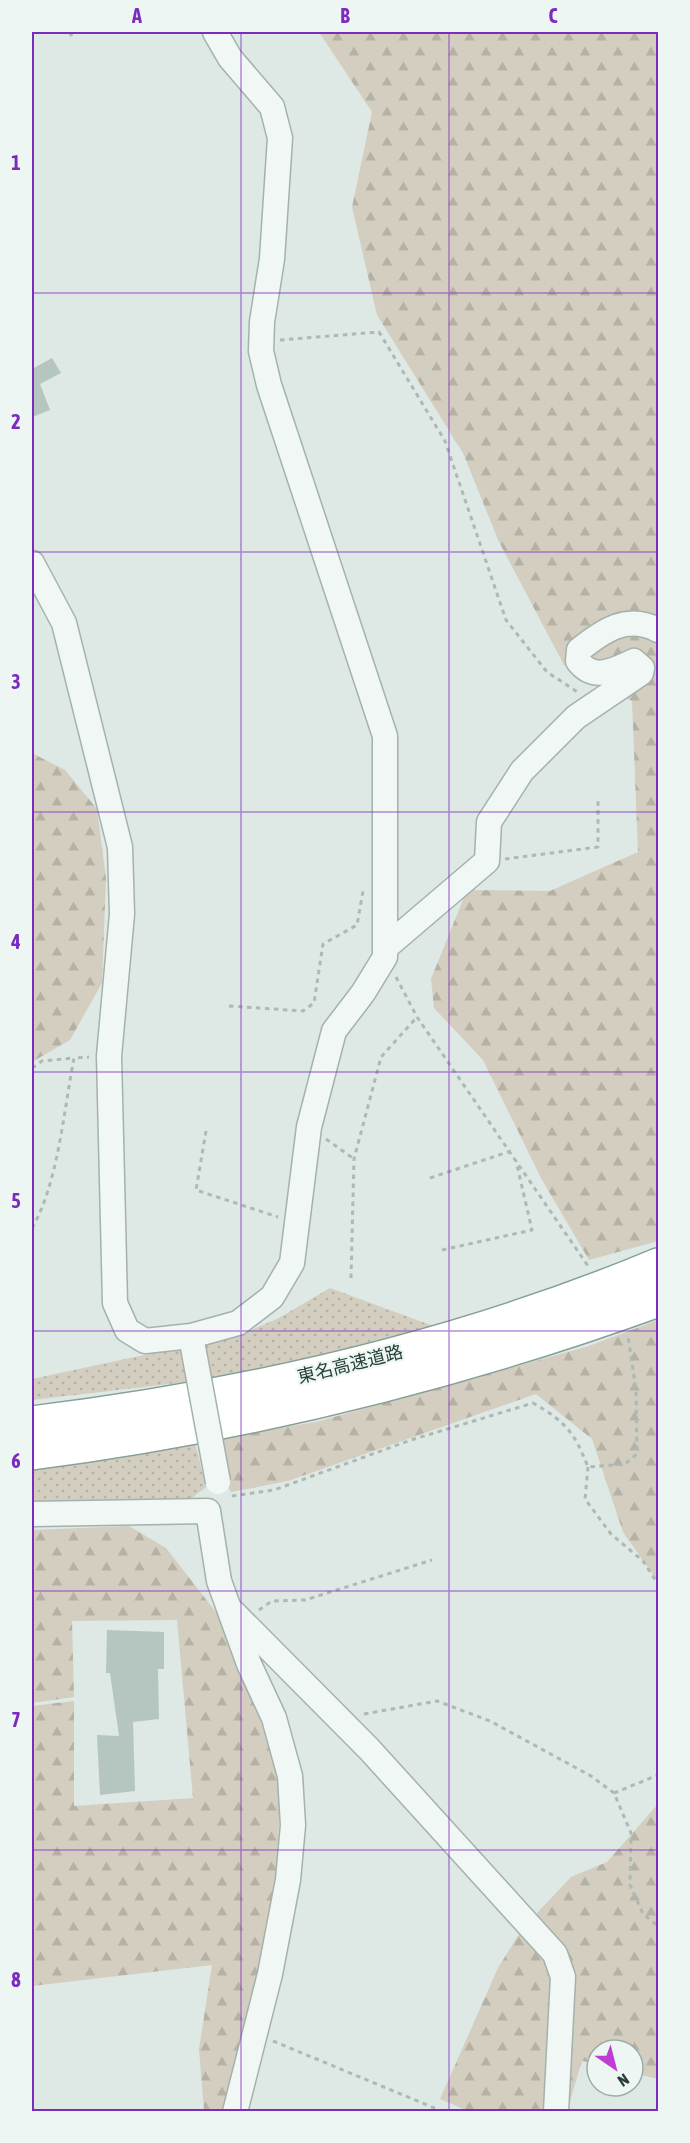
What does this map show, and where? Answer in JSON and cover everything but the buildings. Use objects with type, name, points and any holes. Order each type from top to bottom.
[{"type":"highway","name":"東名高速道路","points":[[32,1423],[116,1413],[260,1387],[405,1351],[531,1313],[653,1267]]},
{"type":"highway","name":"東名高速道路","points":[[32,1453],[122,1441],[250,1418],[364,1392],[559,1336],[658,1300]]},
{"type":"street","points":[[215,32],[230,58],[272,107],[280,138],[272,259],[262,341],[268,385],[385,736],[385,952]]},
{"type":"street","points":[[32,563],[64,623],[120,847],[122,914],[109,1056],[115,1303],[127,1329],[145,1341],[192,1341],[238,1323],[272,1297],[292,1263],[309,1127],[334,1031],[363,993],[385,952],[487,861],[489,822],[522,771],[576,717],[641,673],[642,668],[634,662],[603,675],[585,669],[578,661],[579,650],[600,634],[627,622],[646,624],[658,630]]},
{"type":"street","points":[[192,1341],[214,1497],[219,1581],[235,1614],[249,1664],[274,1718],[290,1776],[292,1815],[288,1880],[270,1974],[235,2112]]},
{"type":"street","points":[[32,1514],[214,1497]]},
{"type":"street","points":[[235,1614],[369,1749],[555,1954],[563,1977],[556,2112]]},
{"type":"path","points":[[70,32],[73,40]]},
{"type":"path","points":[[262,341],[379,332],[446,441],[506,620],[547,672],[596,704]]},
{"type":"path","points":[[487,861],[598,847],[597,799]]},
{"type":"path","points":[[229,1006],[303,1011],[314,1003],[323,944],[357,925],[366,880]]},
{"type":"path","points":[[385,952],[417,1017],[592,1271]]},
{"type":"path","points":[[351,1278],[354,1159],[381,1057],[417,1017]]},
{"type":"path","points":[[32,1068],[42,1061],[109,1056]]},
{"type":"path","points":[[32,1228],[51,1181],[74,1058]]},
{"type":"path","points":[[309,1127],[354,1159]]},
{"type":"path","points":[[206,1131],[196,1190],[297,1223]]},
{"type":"path","points":[[430,1178],[511,1151]]},
{"type":"path","points":[[442,1250],[532,1230],[516,1159]]},
{"type":"path","points":[[588,1467],[625,1464],[637,1454],[636,1390],[628,1334]]},
{"type":"path","points":[[214,1497],[274,1490],[411,1440],[533,1403],[560,1419],[578,1442],[588,1467],[585,1499],[611,1534],[643,1561],[658,1584]]},
{"type":"path","points":[[235,1614],[272,1601],[305,1600],[432,1560]]},
{"type":"path","points":[[339,1719],[437,1701],[490,1721],[591,1776],[614,1793],[631,1833],[630,1885],[643,1914],[658,1926]]},
{"type":"path","points":[[614,1793],[658,1775]]},
{"type":"path","points":[[255,2033],[444,2112]]},
{"type":"green space","points":[[319,32],[658,32],[658,1241],[589,1260],[541,1178],[483,1060],[434,1008],[431,979],[467,890],[550,891],[638,852],[632,701],[564,665],[499,542],[463,453],[377,315],[352,207],[372,112]]},
{"type":"green space","points":[[32,753],[65,770],[97,809],[106,878],[102,983],[70,1040],[32,1062]]},
{"type":"green space","points":[[330,1288],[444,1330],[220,1378],[32,1400],[32,1379],[242,1334],[279,1318]]},
{"type":"green space","points":[[658,1320],[658,1582],[623,1532],[592,1439],[536,1394],[288,1481],[231,1492],[226,1484],[220,1437],[316,1422],[589,1346]]},
{"type":"green space","points":[[194,1438],[206,1487],[187,1502],[32,1505],[32,1463]]},
{"type":"green space","points":[[129,1526],[166,1548],[219,1616],[282,1776],[274,1906],[224,2111],[204,2111],[199,2049],[212,1965],[32,1986],[32,1706],[74,1701],[74,1806],[193,1798],[177,1620],[72,1621],[74,1697],[32,1703],[32,1530]]},
{"type":"green space","points":[[658,1804],[658,2079],[645,2076],[645,2038],[585,2038],[585,2062],[582,2061],[567,2111],[468,2111],[440,2099],[498,1968],[522,1929],[571,1877],[607,1862]]}]
